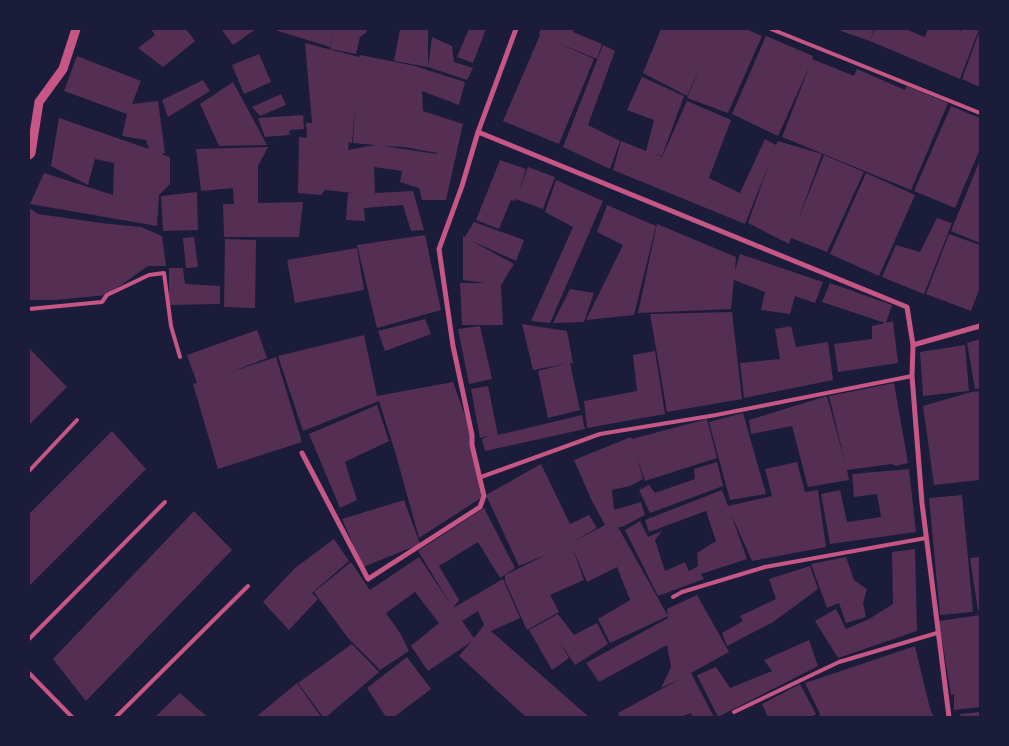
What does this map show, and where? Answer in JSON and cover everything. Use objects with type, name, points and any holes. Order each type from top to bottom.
[{"type":"street","points":[[29,155],[39,102],[63,69],[76,29]]},
{"type":"street","points":[[302,453],[368,579],[480,507],[484,496],[481,477],[472,445],[472,435],[453,346],[439,249],[462,186],[478,132],[516,29]]},
{"type":"street","points":[[478,132],[907,307],[913,345],[912,376],[926,538],[949,717]]},
{"type":"street","points":[[913,345],[980,326]]},
{"type":"lane","points":[[771,29],[980,113]]},
{"type":"lane","points":[[29,309],[102,302],[107,295],[149,275],[164,273],[171,326],[180,357]]},
{"type":"lane","points":[[481,477],[600,434],[716,415],[912,376]]},
{"type":"lane","points":[[29,471],[77,420]]},
{"type":"lane","points":[[29,638],[165,502]]},
{"type":"lane","points":[[673,597],[682,592],[765,567],[926,538]]},
{"type":"lane","points":[[116,717],[248,586]]},
{"type":"lane","points":[[734,712],[839,662],[938,633]]},
{"type":"lane","points":[[29,673],[72,717]]},
{"type":"building","points":[[151,29],[186,29],[195,41],[163,67],[138,48],[155,35]]},
{"type":"building","points":[[221,29],[256,29],[233,45]]},
{"type":"building","points":[[272,29],[367,29],[366,33],[360,37],[356,54],[330,49],[334,31],[330,47]]},
{"type":"building","points":[[400,29],[428,29],[428,67],[394,61]]},
{"type":"building","points":[[469,29],[486,29],[473,63],[457,57]]},
{"type":"building","points":[[541,29],[574,29],[573,32],[602,44],[597,59],[556,42],[594,59],[559,144],[503,121]]},
{"type":"building","points":[[661,29],[746,29],[762,36],[728,113],[687,98],[701,66],[687,96],[643,73]]},
{"type":"building","points":[[841,29],[874,29],[870,41],[841,31]]},
{"type":"building","points":[[875,29],[905,29],[925,37],[928,29],[955,29],[961,31],[962,29],[979,29],[960,79],[870,41]]},
{"type":"building","points":[[980,30],[980,87],[962,79]]},
{"type":"building","points":[[766,36],[813,56],[812,59],[854,76],[857,69],[905,90],[907,86],[948,103],[911,190],[782,137],[810,65],[778,136],[732,114]]},
{"type":"building","points":[[432,37],[452,46],[454,62],[473,68],[467,80],[428,67]]},
{"type":"building","points":[[305,43],[359,57],[360,55],[415,66],[465,82],[459,105],[422,91],[423,111],[463,124],[446,200],[422,200],[419,188],[400,182],[402,171],[374,167],[375,193],[413,191],[424,230],[411,231],[403,205],[364,208],[365,221],[346,220],[348,193],[354,193],[325,190],[321,195],[298,193],[299,137],[307,138],[306,123],[312,123]],"holes":[[[355,105],[353,143],[375,145],[348,150],[349,142],[352,143]],[[383,146],[404,147],[437,154]]]},
{"type":"building","points":[[603,45],[615,51],[588,125],[620,141],[610,169],[563,147]]},
{"type":"building","points":[[259,54],[271,82],[244,94],[232,65]]},
{"type":"building","points":[[77,56],[141,81],[132,104],[158,101],[165,153],[161,154],[170,157],[170,184],[159,195],[157,226],[30,204],[44,173],[113,195],[114,163],[95,159],[88,185],[51,166],[59,118],[149,149],[146,140],[122,136],[127,114],[64,91]]},
{"type":"building","points":[[642,77],[684,96],[662,156],[653,153],[662,157],[687,101],[731,120],[709,178],[740,193],[765,139],[776,145],[778,141],[822,154],[797,223],[824,155],[864,172],[827,252],[791,238],[789,244],[748,223],[769,164],[745,224],[613,170],[621,141],[646,151],[654,120],[627,110]]},
{"type":"building","points":[[203,80],[210,91],[168,117],[162,100]]},
{"type":"building","points":[[233,82],[267,145],[219,146],[200,104]]},
{"type":"building","points":[[281,94],[286,105],[260,116],[252,107]]},
{"type":"building","points":[[951,106],[980,118],[980,149],[955,208],[914,191]]},
{"type":"building","points":[[303,115],[304,129],[290,130],[289,135],[265,137],[258,118]]},
{"type":"building","points":[[268,147],[258,166],[258,203],[303,202],[299,237],[224,237],[223,204],[234,204],[233,188],[201,191],[196,149]]},
{"type":"building","points":[[500,160],[526,169],[518,195],[528,167],[555,177],[543,209],[516,199],[515,201],[511,200],[499,229],[476,220]]},
{"type":"building","points":[[980,160],[980,243],[951,231]]},
{"type":"building","points":[[866,173],[915,195],[879,276],[830,254]]},
{"type":"building","points":[[556,180],[603,201],[550,323],[531,321],[573,227],[545,212]]},
{"type":"building","points":[[197,192],[198,230],[163,231],[161,196]]},
{"type":"building","points":[[607,205],[656,226],[634,315],[586,320],[623,245],[597,232]]},
{"type":"building","points":[[29,208],[38,214],[141,227],[162,236],[166,266],[148,266],[107,295],[55,300],[29,300]]},
{"type":"building","points":[[937,218],[952,223],[924,294],[882,277],[896,245],[920,252]]},
{"type":"building","points":[[474,222],[524,240],[516,261],[470,240],[514,264],[501,285],[503,325],[462,325],[460,283],[485,283],[463,280],[463,236],[465,237]]},
{"type":"building","points":[[657,224],[736,257],[735,271],[740,254],[823,282],[815,303],[795,296],[790,314],[761,310],[765,292],[734,280],[731,309],[638,313]]},
{"type":"building","points":[[949,234],[980,245],[980,287],[971,311],[926,294]]},
{"type":"building","points":[[425,235],[441,310],[377,328],[357,245]]},
{"type":"building","points":[[194,237],[198,267],[186,268],[183,238]]},
{"type":"building","points":[[225,239],[256,240],[255,308],[224,307]]},
{"type":"building","points":[[357,248],[364,290],[295,303],[287,260]]},
{"type":"building","points":[[169,268],[183,268],[185,284],[220,286],[220,304],[169,305]]},
{"type":"building","points":[[830,283],[892,305],[886,323],[893,321],[898,363],[838,372],[834,344],[872,339],[872,326],[885,323],[822,302]]},
{"type":"building","points":[[570,289],[594,293],[584,322],[553,323]]},
{"type":"building","points":[[732,312],[742,399],[667,412],[650,314]]},
{"type":"building","points":[[425,319],[431,334],[385,351],[378,331]]},
{"type":"building","points":[[522,324],[567,331],[573,363],[570,363],[580,410],[548,418],[538,371],[565,364],[533,370]]},
{"type":"building","points":[[480,326],[492,379],[469,384],[458,329]]},
{"type":"building","points":[[791,326],[796,347],[828,342],[833,380],[744,398],[740,363],[780,359],[775,329]]},
{"type":"building","points":[[257,330],[267,358],[231,372],[276,357],[302,442],[218,469],[193,384],[197,383],[187,355]]},
{"type":"building","points":[[364,335],[377,396],[453,382],[472,435],[484,496],[419,538],[379,401],[303,431],[278,356]]},
{"type":"building","points":[[980,339],[980,389],[975,389],[967,343]]},
{"type":"building","points":[[965,345],[969,391],[923,396],[920,352]]},
{"type":"building","points":[[29,348],[67,387],[29,425]]},
{"type":"building","points":[[655,351],[665,414],[587,428],[584,401],[637,391],[633,355]]},
{"type":"building","points":[[894,383],[908,463],[896,466],[892,464],[847,470],[849,480],[808,487],[792,426],[751,434],[749,420],[827,396],[846,466],[829,396]]},
{"type":"building","points":[[488,386],[498,435],[582,415],[585,429],[485,451],[482,439],[489,436],[480,438],[471,389]]},
{"type":"building","points":[[980,391],[980,480],[934,485],[923,406]]},
{"type":"building","points":[[377,405],[389,441],[345,462],[357,500],[340,508],[309,434]]},
{"type":"building","points":[[743,413],[766,494],[730,500],[709,422]]},
{"type":"building","points":[[707,419],[717,458],[645,481],[637,458],[643,479],[630,486],[612,490],[614,510],[641,502],[645,515],[622,527],[618,527],[668,616],[610,643],[598,619],[630,600],[617,567],[587,582],[572,547],[584,580],[550,595],[559,612],[527,630],[505,581],[505,575],[548,554],[519,566],[486,495],[541,464],[570,524],[589,515],[597,528],[571,543],[605,525],[574,460],[631,437],[632,439]]},
{"type":"building","points":[[112,431],[146,469],[29,586],[29,514]]},
{"type":"building","points":[[717,462],[723,486],[650,513],[639,490],[649,485],[655,493],[695,479],[694,469]]},
{"type":"building","points":[[797,462],[805,492],[818,490],[826,547],[752,561],[731,514],[747,559],[701,574],[704,579],[658,596],[625,530],[640,521],[648,537],[662,531],[655,540],[665,571],[685,562],[689,571],[698,566],[697,553],[716,541],[706,511],[649,532],[645,520],[722,490],[728,506],[772,496],[765,469]]},
{"type":"building","points":[[909,469],[916,532],[830,544],[821,494],[840,490],[847,522],[881,517],[877,494],[854,497],[852,474]]},
{"type":"building","points":[[962,495],[973,612],[940,615],[929,498]]},
{"type":"building","points":[[404,500],[420,544],[363,567],[342,519]]},
{"type":"building","points":[[484,508],[515,568],[500,578],[478,542],[439,566],[459,600],[453,608],[503,579],[520,618],[491,631],[589,717],[526,717],[459,656],[471,642],[428,671],[411,646],[439,623],[415,592],[386,613],[400,633],[409,651],[380,670],[348,638],[314,592],[351,562],[370,590],[419,557],[451,605],[418,551]],"holes":[[[478,611],[484,625],[474,638],[462,621]]]},
{"type":"building","points":[[194,511],[232,550],[86,701],[53,659]]},
{"type":"building","points":[[334,539],[349,561],[312,593],[318,599],[289,630],[263,602],[295,568]]},
{"type":"building","points":[[915,549],[917,631],[838,658],[815,621],[836,609],[846,629],[869,619],[893,604],[892,552]]},
{"type":"building","points":[[846,557],[854,580],[867,589],[863,603],[866,617],[846,623],[839,603],[827,608],[811,564]]},
{"type":"building","points":[[980,557],[980,611],[978,610],[970,558]]},
{"type":"building","points":[[810,566],[818,589],[773,622],[727,646],[722,633],[743,621],[740,616],[776,599],[769,579]]},
{"type":"building","points":[[697,595],[729,652],[691,673],[714,717],[693,717],[691,713],[680,717],[620,717],[618,713],[682,678],[661,688],[671,667],[667,645],[599,682],[586,663],[668,618],[667,609]]},
{"type":"building","points":[[558,614],[574,635],[597,623],[608,644],[575,665],[559,641],[569,658],[552,670],[529,630]]},
{"type":"building","points":[[980,615],[980,707],[954,710],[954,694],[951,695],[939,621]]},
{"type":"building","points":[[809,640],[818,666],[718,717],[697,675],[716,667],[730,688],[772,671],[764,660]]},
{"type":"building","points":[[352,644],[379,672],[326,717],[323,717],[298,683]]},
{"type":"building","points":[[915,646],[930,709],[934,717],[820,717],[805,683]]},
{"type":"building","points":[[407,657],[431,689],[394,717],[386,717],[367,688]]},
{"type":"building","points":[[297,683],[321,717],[256,717]]},
{"type":"building","points":[[800,684],[816,714],[811,717],[768,717],[762,704]]},
{"type":"building","points":[[180,693],[198,709],[208,717],[155,717]]},
{"type":"building","points":[[980,712],[980,717],[960,717],[960,714]]}]
